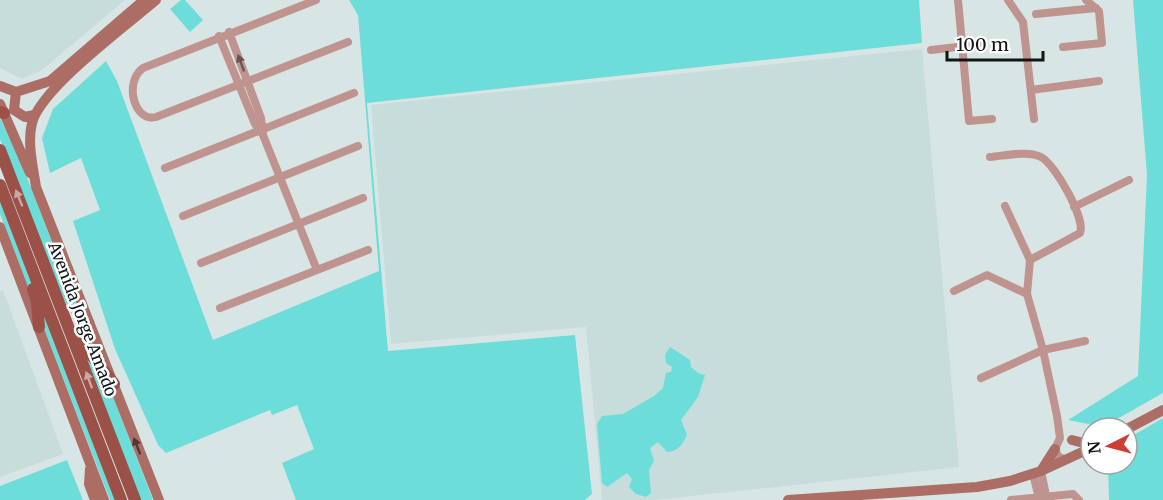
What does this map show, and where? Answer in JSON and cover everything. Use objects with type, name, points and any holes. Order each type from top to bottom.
[{"type":"main road","name":"Avenida Jorge Amado","points":[[0,150],[135,500]]},
{"type":"main road","name":"Avenida Jorge Amado","points":[[0,184],[121,500]]},
{"type":"main road","points":[[21,238],[24,264],[37,302],[39,327]]},
{"type":"main road","points":[[69,324],[114,384]]},
{"type":"street","points":[[0,86],[16,92],[50,81],[144,0]]},
{"type":"street","points":[[36,187],[31,154],[31,126],[34,116],[46,97],[156,0]]},
{"type":"street","points":[[316,0],[219,36],[143,68],[135,74],[131,87],[140,113],[146,118],[156,117],[348,42]]},
{"type":"street","points":[[958,0],[969,122],[992,119]]},
{"type":"street","points":[[1008,0],[1023,22],[1034,119]]},
{"type":"street","points":[[1063,47],[1102,43],[1099,10],[1086,0]]},
{"type":"street","points":[[1036,14],[1096,8]]},
{"type":"street","points":[[230,32],[262,131]]},
{"type":"street","points":[[219,36],[239,85],[262,131],[316,270]]},
{"type":"street","points":[[932,50],[982,44]]},
{"type":"street","points":[[1031,90],[1099,81]]},
{"type":"street","points":[[16,92],[14,110],[25,117],[34,116]]},
{"type":"street","points":[[165,168],[354,93]]},
{"type":"street","points":[[1,110],[36,187],[159,500]]},
{"type":"street","points":[[183,216],[358,146]]},
{"type":"street","points":[[990,157],[1017,155],[1041,157],[1057,172],[1082,225],[1080,233],[1030,260]]},
{"type":"street","points":[[1074,207],[1129,180]]},
{"type":"street","points":[[201,263],[363,198]]},
{"type":"street","points":[[1005,206],[1030,260],[1027,294],[1043,350],[1058,456],[1070,458]]},
{"type":"street","points":[[0,227],[104,500]]},
{"type":"street","points":[[220,308],[368,250]]},
{"type":"street","points":[[954,291],[987,275],[1027,294]]},
{"type":"street","points":[[981,378],[1043,350],[1085,341]]},
{"type":"street","points":[[1139,423],[1163,410]]},
{"type":"street","points":[[1070,458],[1077,448],[1072,440]]},
{"type":"street","points":[[1037,472],[1058,444],[1072,440],[1079,443]]},
{"type":"street","points":[[788,500],[977,488],[1037,472],[1079,453]]},
{"type":"street","points":[[90,466],[89,484],[95,500]]},
{"type":"street","points":[[1037,472],[1044,498]]},
{"type":"street","points":[[1014,500],[1076,494],[1079,500]]},
{"type":"shaded area","points":[[0,0],[125,0],[42,70],[22,79],[0,68]]},
{"type":"shaded area","points":[[181,0],[185,0],[203,20],[190,32],[170,9]]},
{"type":"shaded area","points":[[349,0],[919,0],[922,43],[367,103],[388,351],[575,335],[592,494],[585,500],[296,500],[282,463],[314,449],[297,405],[272,415],[270,410],[166,453],[158,445],[115,349],[73,221],[100,210],[81,158],[50,173],[42,138],[53,109],[106,61],[117,81],[213,340],[379,271],[358,15]]},
{"type":"shaded area","points":[[1133,0],[1163,0],[1163,393],[1122,416],[1079,416],[1079,422],[1068,420],[1138,376],[1147,175]]},
{"type":"shaded area","points":[[922,49],[959,467],[655,500],[602,500],[586,327],[391,344],[371,105]]},
{"type":"shaded area","points":[[0,118],[20,160],[98,358],[82,333],[43,252],[0,139]]},
{"type":"shaded area","points":[[0,192],[118,500],[110,500],[0,214]]},
{"type":"shaded area","points":[[3,290],[63,454],[0,477],[0,291]]},
{"type":"shaded area","points":[[78,341],[110,388],[153,500],[140,500]]},
{"type":"shaded area","points":[[670,347],[690,360],[691,367],[698,373],[705,375],[698,397],[681,420],[687,435],[677,449],[667,452],[658,442],[650,448],[654,461],[649,470],[651,493],[646,497],[636,494],[629,487],[632,479],[627,473],[607,487],[602,483],[597,424],[602,416],[623,414],[654,396],[663,388],[666,373],[671,372],[672,367],[666,363],[665,355]]},
{"type":"shaded area","points":[[1163,418],[1163,500],[1109,500],[1108,476],[1139,476],[1139,432]]},
{"type":"shaded area","points":[[67,460],[83,500],[0,500],[0,486]]}]
